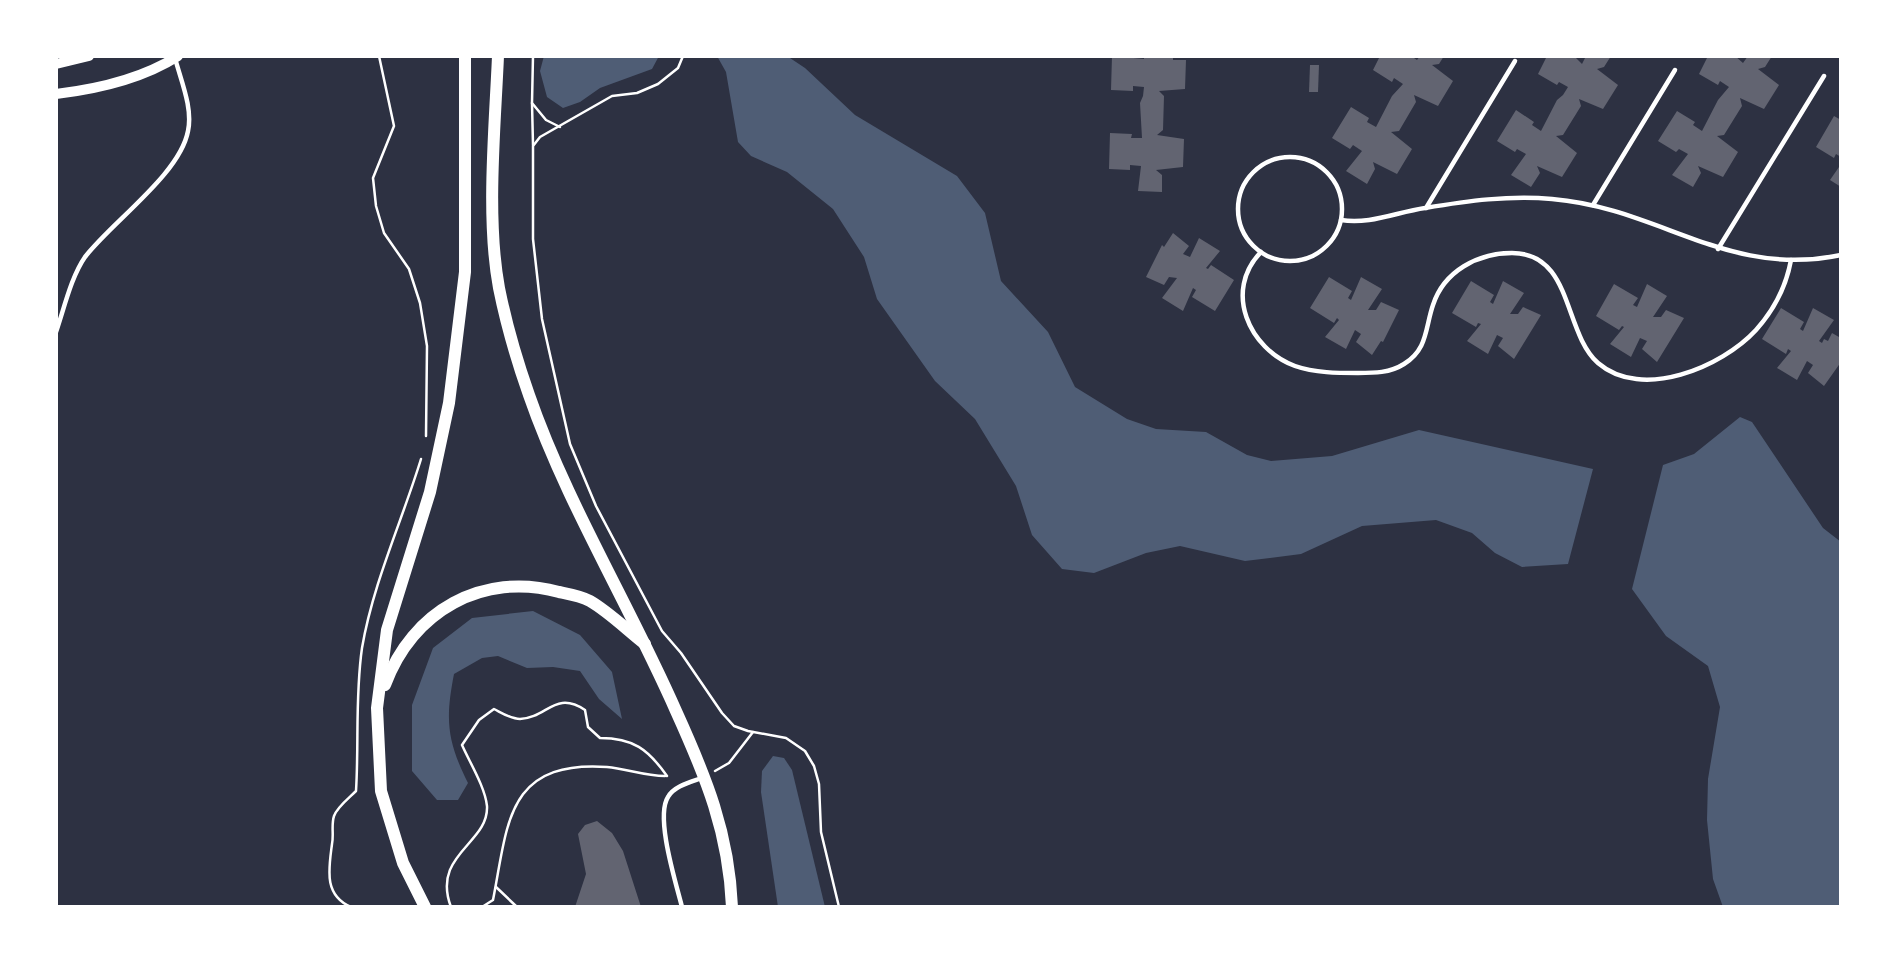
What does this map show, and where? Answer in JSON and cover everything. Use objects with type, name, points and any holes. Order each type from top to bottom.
[{"type":"main road","points":[[425,907],[403,863],[381,791],[377,708],[387,630],[430,492],[449,403],[465,272],[465,56]]},
{"type":"main road","points":[[498,56],[494,227],[499,287],[534,407],[566,480],[648,646],[706,776],[730,864],[732,907]]},
{"type":"main road","points":[[377,708],[391,669],[411,637],[450,603],[493,586],[539,586],[589,600],[648,646]]},
{"type":"street","points":[[56,64],[89,56]]},
{"type":"street","points":[[56,94],[86,90],[131,78],[177,57]]},
{"type":"lane","points":[[56,332],[83,260],[124,213],[179,160],[189,130],[187,104],[177,57]]},
{"type":"lane","points":[[1426,208],[1515,61]]},
{"type":"lane","points":[[1593,205],[1675,70]]},
{"type":"lane","points":[[1718,249],[1824,76]]},
{"type":"lane","points":[[1291,157],[1322,167],[1340,194],[1341,220],[1328,245],[1310,257],[1289,261],[1261,252],[1245,234],[1239,202],[1246,182],[1270,161],[1291,157]]},
{"type":"lane","points":[[1341,220],[1362,221],[1426,208],[1507,197],[1593,205],[1642,218],[1718,249],[1756,258],[1791,260],[1841,255]]},
{"type":"lane","points":[[1261,252],[1244,280],[1244,312],[1255,336],[1265,347],[1297,367],[1318,371],[1371,373],[1402,366],[1424,342],[1432,306],[1450,277],[1483,258],[1520,254],[1545,265],[1558,279],[1577,329],[1597,362],[1614,373],[1645,380],[1671,376],[1715,359],[1738,346],[1774,307],[1791,260]]},
{"type":"lane","points":[[682,907],[664,817],[667,797],[678,787],[706,776]]},
{"type":"path","points":[[379,56],[394,126],[373,178],[376,206],[384,233],[409,269],[420,303],[427,346],[429,422],[425,442]]},
{"type":"path","points":[[533,56],[533,239],[542,319],[570,444],[596,506],[662,631],[681,653],[722,713],[734,726],[786,738],[805,751],[814,766],[819,785],[821,832],[839,907]]},
{"type":"path","points":[[533,146],[540,137],[612,96],[637,93],[658,84],[678,68],[683,56]]},
{"type":"path","points":[[532,103],[546,120],[560,127]]},
{"type":"path","points":[[351,907],[333,892],[327,858],[332,846],[334,815],[356,791],[356,709],[363,646],[378,588],[424,452]]},
{"type":"path","points":[[451,907],[446,893],[449,870],[485,823],[487,804],[462,745],[479,720],[494,709],[516,720],[534,717],[552,703],[576,704],[585,710],[588,727],[600,738],[622,738],[652,755],[678,787]]},
{"type":"path","points":[[706,776],[729,763],[753,732]]},
{"type":"path","points":[[482,907],[493,900],[503,837],[512,810],[526,787],[545,775],[583,767],[606,767],[647,776],[667,776]]},
{"type":"path","points":[[496,887],[517,907]]},
{"type":"water","points":[[544,56],[659,56],[652,69],[600,88],[580,102],[563,108],[547,97],[540,71]]},
{"type":"water","points":[[717,56],[787,56],[805,68],[855,115],[957,176],[985,213],[1001,281],[1048,332],[1075,387],[1127,419],[1156,429],[1206,432],[1247,455],[1271,461],[1332,456],[1419,430],[1593,469],[1568,564],[1522,567],[1495,553],[1472,533],[1436,520],[1362,526],[1301,554],[1245,561],[1180,546],[1146,553],[1094,573],[1062,569],[1032,535],[1016,486],[975,419],[935,381],[877,299],[864,257],[833,209],[787,172],[751,156],[738,142],[726,72]]},
{"type":"water","points":[[1740,417],[1752,422],[1823,528],[1841,542],[1841,907],[1723,907],[1713,879],[1707,820],[1708,779],[1720,707],[1708,666],[1666,636],[1632,589],[1663,465],[1694,454]]},
{"type":"water","points":[[533,611],[580,635],[612,672],[622,719],[599,699],[580,671],[553,667],[527,668],[498,656],[482,658],[454,674],[449,705],[452,742],[468,783],[458,800],[437,800],[412,771],[412,705],[433,648],[472,618]]},
{"type":"water","points":[[773,756],[784,758],[792,770],[825,907],[778,907],[761,792],[762,771]]},
{"type":"building","points":[[1112,56],[1144,59],[1144,56],[1173,56],[1173,60],[1186,60],[1185,89],[1159,91],[1164,96],[1163,130],[1157,135],[1184,139],[1183,167],[1156,170],[1162,175],[1162,192],[1138,191],[1141,166],[1130,165],[1130,170],[1109,169],[1110,133],[1132,134],[1131,138],[1142,138],[1140,103],[1144,87],[1133,86],[1133,91],[1111,90]]},
{"type":"building","points":[[1380,56],[1411,56],[1417,60],[1420,56],[1444,56],[1439,64],[1432,65],[1453,81],[1438,106],[1414,95],[1416,102],[1399,131],[1391,132],[1412,149],[1397,174],[1373,162],[1375,169],[1367,184],[1346,171],[1362,151],[1353,145],[1350,149],[1332,138],[1351,107],[1369,118],[1367,122],[1376,127],[1392,96],[1403,84],[1394,78],[1392,82],[1373,70]]},
{"type":"building","points":[[1547,56],[1574,56],[1582,64],[1586,56],[1611,56],[1604,67],[1597,69],[1618,85],[1603,109],[1579,99],[1581,106],[1563,135],[1556,136],[1577,153],[1562,177],[1537,166],[1540,173],[1531,187],[1511,175],[1526,154],[1517,149],[1515,152],[1497,141],[1516,110],[1534,122],[1532,125],[1541,131],[1557,100],[1568,87],[1559,82],[1557,85],[1538,74]]},
{"type":"building","points":[[1708,56],[1735,56],[1743,63],[1748,56],[1772,56],[1765,67],[1758,69],[1779,85],[1764,109],[1740,98],[1742,106],[1724,135],[1717,136],[1738,152],[1723,177],[1698,166],[1701,173],[1693,187],[1672,175],[1688,154],[1679,149],[1676,152],[1658,141],[1677,111],[1695,122],[1693,125],[1702,131],[1718,100],[1729,87],[1720,81],[1718,85],[1699,74]]},
{"type":"building","points":[[1310,65],[1319,65],[1318,92],[1309,92]]},
{"type":"building","points":[[1834,116],[1841,120],[1841,157],[1836,154],[1834,158],[1816,147]]},
{"type":"building","points":[[1839,167],[1841,169],[1841,187],[1830,180]]},
{"type":"building","points":[[1173,233],[1189,246],[1183,254],[1190,257],[1199,238],[1220,251],[1206,268],[1211,265],[1234,280],[1215,311],[1192,297],[1196,290],[1193,288],[1183,311],[1162,298],[1177,278],[1169,277],[1164,285],[1146,277],[1162,245],[1164,247]]},
{"type":"building","points":[[1329,277],[1352,291],[1348,298],[1351,300],[1361,277],[1382,289],[1368,310],[1376,310],[1381,302],[1399,310],[1383,342],[1381,341],[1372,355],[1356,342],[1361,334],[1355,330],[1346,349],[1325,337],[1339,320],[1337,318],[1334,323],[1310,308]]},
{"type":"building","points":[[1471,281],[1494,295],[1490,302],[1493,304],[1503,281],[1524,293],[1510,314],[1518,314],[1523,307],[1541,315],[1514,359],[1498,346],[1503,338],[1497,335],[1488,354],[1467,341],[1481,324],[1478,323],[1476,327],[1452,313]]},
{"type":"building","points":[[1614,284],[1638,298],[1633,305],[1637,307],[1647,284],[1667,296],[1653,317],[1661,317],[1666,310],[1684,318],[1657,362],[1642,349],[1647,341],[1640,338],[1631,357],[1610,344],[1624,327],[1619,330],[1596,316]]},
{"type":"building","points":[[1781,308],[1804,322],[1800,329],[1803,331],[1813,308],[1834,320],[1819,341],[1828,341],[1832,333],[1839,337],[1841,333],[1841,362],[1824,386],[1808,373],[1813,365],[1807,361],[1797,380],[1777,368],[1791,351],[1788,349],[1786,354],[1762,339]]},
{"type":"building","points":[[597,821],[612,833],[623,851],[641,907],[575,907],[586,874],[578,834],[585,825]]}]
